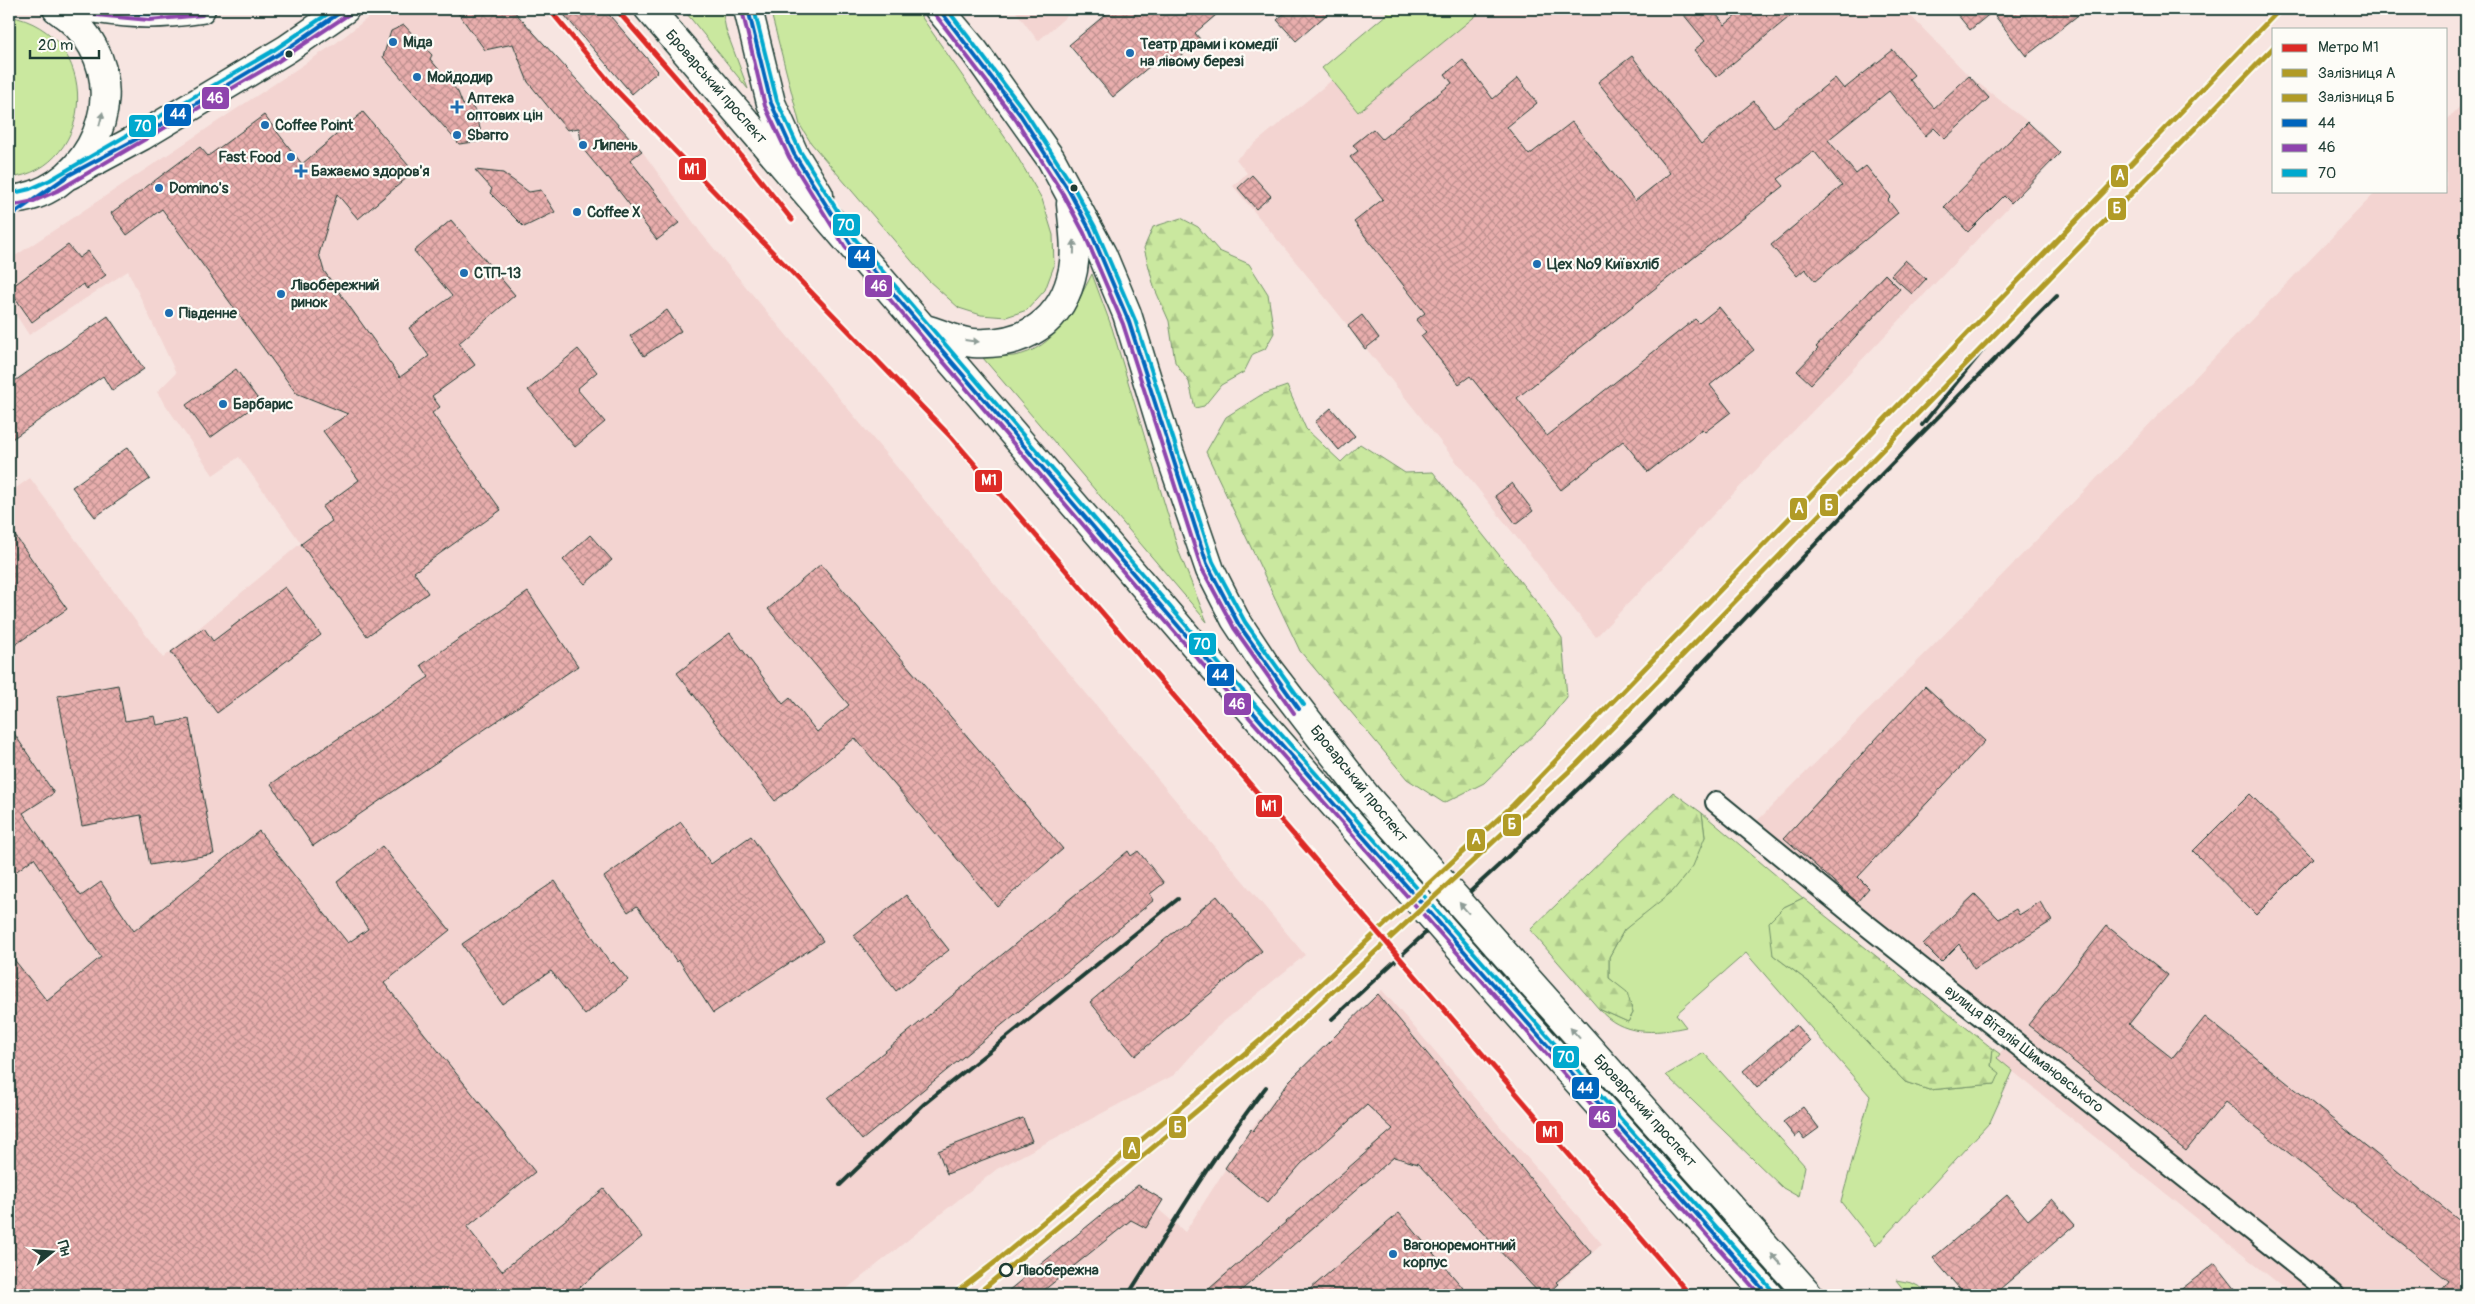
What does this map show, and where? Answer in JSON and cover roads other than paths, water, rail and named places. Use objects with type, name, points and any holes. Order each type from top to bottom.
[{"type":"main road","points":[[9,217],[59,182],[91,148],[103,116],[104,81],[94,48],[73,20],[57,9]]},
{"type":"main road","points":[[97,9],[161,15],[201,9]]},
{"type":"main road","points":[[9,200],[20,199],[59,182],[142,136],[287,49],[345,9]]},
{"type":"main road","name":"Броварський проспект","points":[[649,9],[1342,814],[1768,1295]]},
{"type":"main road","points":[[748,9],[771,102],[794,154],[850,243]]},
{"type":"main road","name":"Броварський проспект","points":[[939,9],[974,52],[1051,159],[1070,191],[1102,254],[1127,314],[1170,454],[1210,570],[1235,619],[1268,669],[1366,795],[1496,944],[1809,1295]]},
{"type":"main road","points":[[948,9],[974,52]]},
{"type":"main road","points":[[925,329],[972,343],[1012,340],[1033,332],[1051,318],[1064,299],[1073,270],[1074,238],[1070,191]]},
{"type":"street","name":"вулиця Віталія Шимановського","points":[[1716,802],[1864,923],[2334,1295]]},
{"type":"railway","points":[[1332,1019],[1498,866],[1641,728],[1877,479],[2057,296]]},
{"type":"railway","points":[[1922,425],[2001,328]]},
{"type":"railway","points":[[840,1185],[924,1104],[1178,899]]},
{"type":"railway","points":[[1128,1295],[1212,1163],[1266,1087]]},
{"type":"metro line","name":"M1","points":[[549,9],[617,91],[951,437],[1690,1295]]},
{"type":"metro line","name":"M1","points":[[616,9],[712,119],[792,220]]},
{"type":"rail line","name":"A","points":[[953,1295],[998,1260],[1262,1039],[1513,805],[2280,9]]},
{"type":"rail line","name":"Б","points":[[976,1295],[1271,1049],[1577,764],[2272,49]]},
{"type":"place","name":"Міда","points":[[393,42]]},
{"type":"place","name":"Театр драми і комедії на лівому березі","points":[[1130,53]]},
{"type":"place","name":"Мойдодир","points":[[417,77]]},
{"type":"place","name":"Аптека оптових цін","points":[[457,107]]},
{"type":"place","name":"Coffee Point","points":[[265,125]]},
{"type":"place","name":"Sbarro","points":[[457,135]]},
{"type":"place","name":"Липень","points":[[583,145]]},
{"type":"place","name":"Fast Food","points":[[291,157]]},
{"type":"place","name":"Бажаємо здоров'я","points":[[301,171]]},
{"type":"place","name":"Domino's","points":[[159,188]]},
{"type":"place","name":"Coffee X","points":[[577,212]]},
{"type":"place","name":"Цех №9 Київхліб","points":[[1537,264]]},
{"type":"place","name":"СТП-13","points":[[464,273]]},
{"type":"place","name":"Лівобережний ринок","points":[[281,294]]},
{"type":"place","name":"Південне","points":[[169,313]]},
{"type":"place","name":"Барбарис","points":[[223,404]]},
{"type":"place","name":"Вагоноремонтний корпус","points":[[1393,1254]]},
{"type":"place","name":"Лівобережна","points":[[1006,1270]]}]
